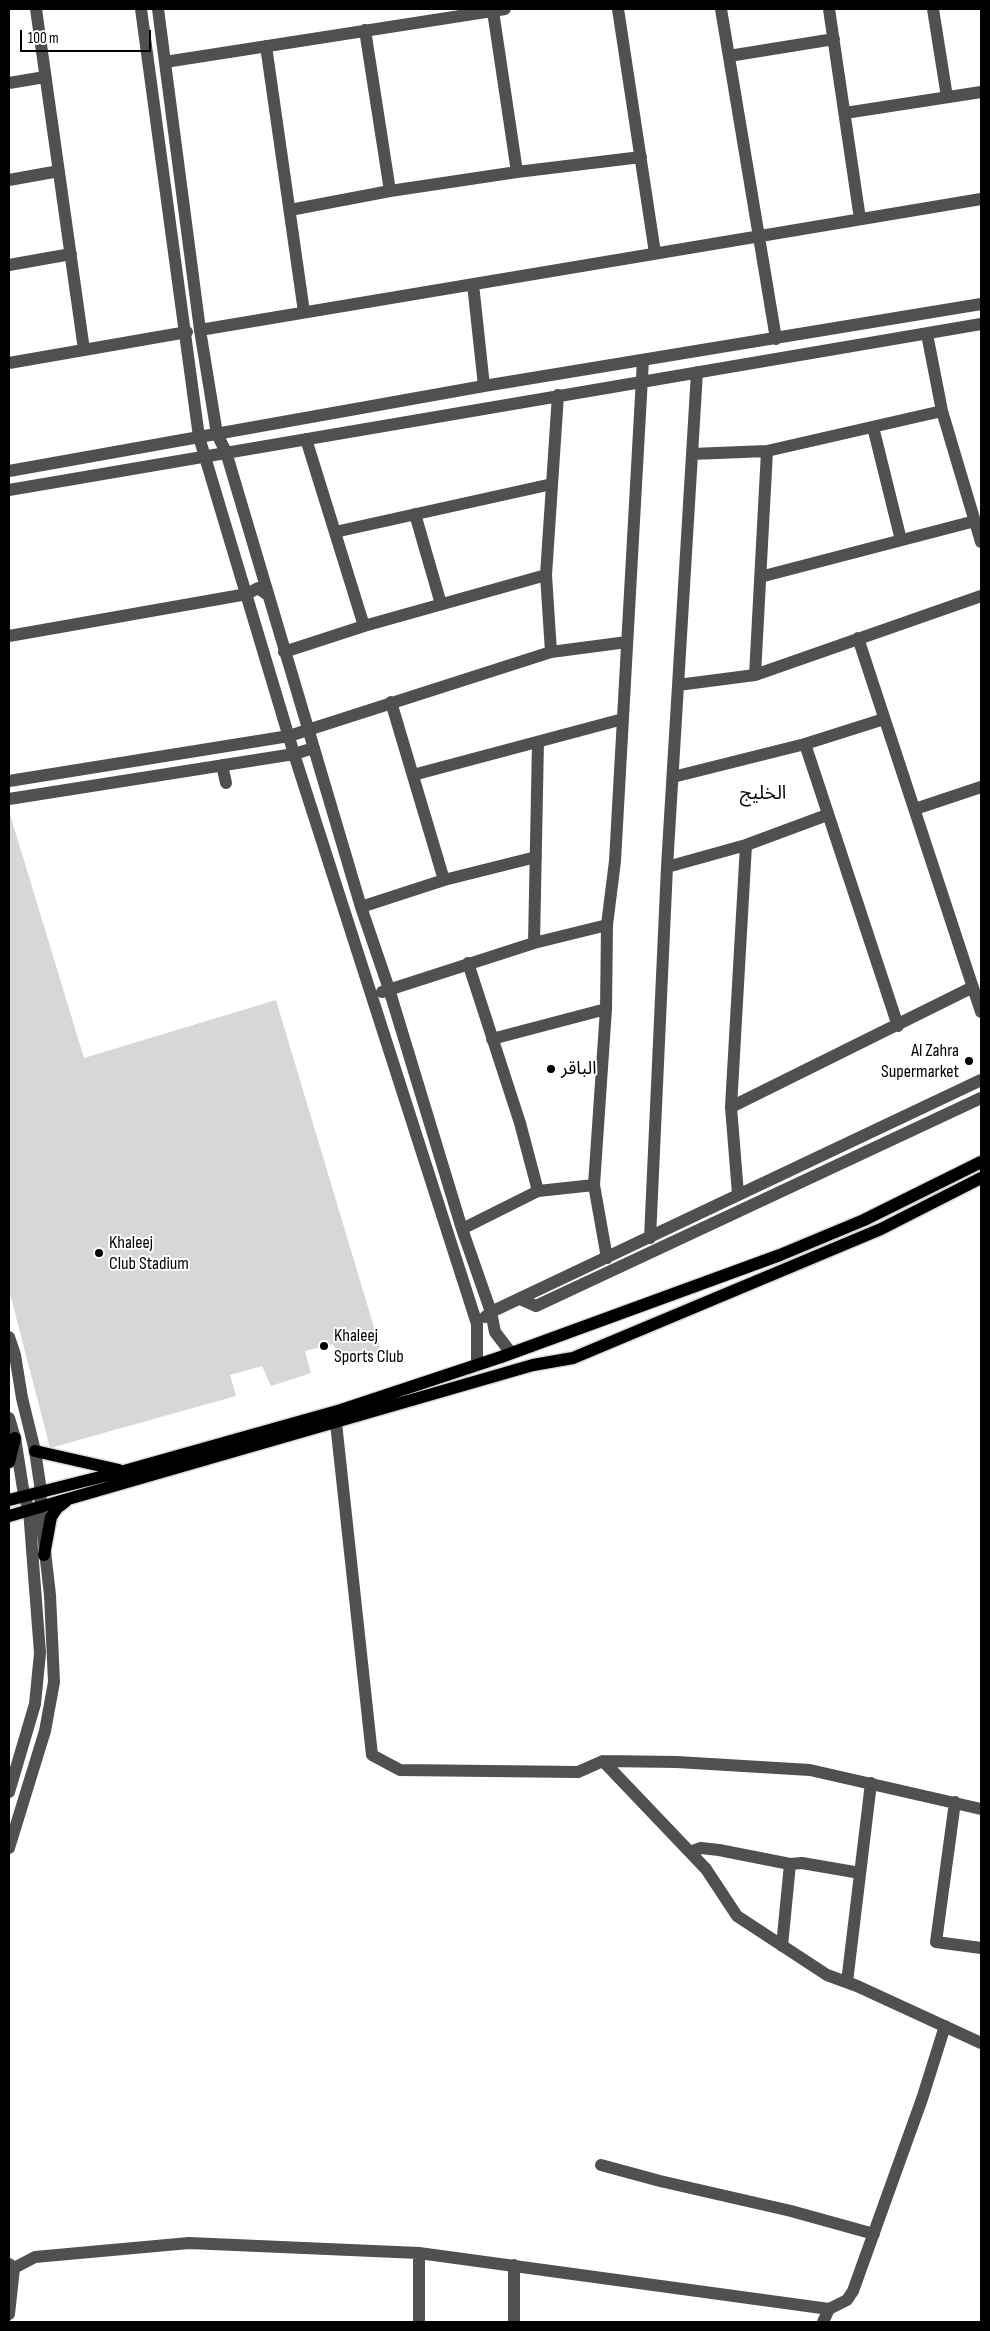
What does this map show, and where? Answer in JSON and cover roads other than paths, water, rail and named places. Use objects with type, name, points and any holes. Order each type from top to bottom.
[{"type":"main road","points":[[9,1500],[124,1471],[341,1410],[415,1387],[780,1255],[864,1220],[981,1162]]},
{"type":"main road","points":[[9,1516],[533,1365],[572,1358],[881,1229],[981,1178]]},
{"type":"main road","points":[[9,1462],[15,1438]]},
{"type":"main road","points":[[35,1451],[124,1471]]},
{"type":"main road","points":[[44,1554],[51,1517],[57,1508],[67,1500]]},
{"type":"street","points":[[36,9],[84,350]]},
{"type":"street","points":[[141,9],[200,437],[294,754],[478,1324],[477,1364]]},
{"type":"street","points":[[158,9],[200,330],[217,434],[226,452],[361,907],[389,989],[462,1229],[491,1312],[495,1332],[512,1353]]},
{"type":"street","points":[[618,9],[655,254]]},
{"type":"street","points":[[721,9],[776,339]]},
{"type":"street","points":[[829,9],[860,219]]},
{"type":"street","points":[[933,9],[946,97]]},
{"type":"street","points":[[165,62],[499,10],[517,172]]},
{"type":"street","points":[[365,30],[390,191]]},
{"type":"street","points":[[729,56],[834,39]]},
{"type":"street","points":[[266,46],[304,312]]},
{"type":"street","points":[[9,83],[45,77]]},
{"type":"street","points":[[845,113],[981,92]]},
{"type":"street","points":[[290,210],[390,191],[517,172],[641,157]]},
{"type":"street","points":[[9,180],[59,171]]},
{"type":"street","points":[[200,330],[981,199]]},
{"type":"street","points":[[9,265],[71,254]]},
{"type":"street","points":[[473,284],[484,386]]},
{"type":"street","points":[[9,471],[484,386],[981,304]]},
{"type":"street","points":[[9,490],[981,324]]},
{"type":"street","points":[[9,362],[187,332]]},
{"type":"street","points":[[927,334],[942,411],[981,542]]},
{"type":"street","points":[[608,1258],[594,1185],[606,1009],[607,925],[615,861],[643,360]]},
{"type":"street","points":[[650,1238],[667,867],[697,372]]},
{"type":"street","points":[[551,652],[546,575],[558,395]]},
{"type":"street","points":[[692,454],[767,451],[942,411]]},
{"type":"street","points":[[873,427],[901,540]]},
{"type":"street","points":[[306,439],[364,626]]},
{"type":"street","points":[[755,675],[767,451]]},
{"type":"street","points":[[334,532],[552,484]]},
{"type":"street","points":[[415,514],[441,604]]},
{"type":"street","points":[[760,577],[975,521]]},
{"type":"street","points":[[284,652],[364,626],[546,575]]},
{"type":"street","points":[[9,636],[247,594],[258,588],[268,595]]},
{"type":"street","points":[[678,685],[755,675],[981,596]]},
{"type":"street","points":[[858,638],[981,1012]]},
{"type":"street","points":[[9,781],[289,736],[551,652],[628,642]]},
{"type":"street","points":[[391,702],[444,880]]},
{"type":"street","points":[[413,774],[623,719]]},
{"type":"street","points":[[673,777],[804,744],[884,719]]},
{"type":"street","points":[[534,942],[538,742]]},
{"type":"street","points":[[804,744],[898,1026]]},
{"type":"street","points":[[9,798],[294,754],[314,748]]},
{"type":"street","points":[[222,765],[226,783]]},
{"type":"street","points":[[915,810],[981,787]]},
{"type":"street","points":[[667,867],[746,845],[827,815]]},
{"type":"street","points":[[738,1194],[731,1107],[746,845]]},
{"type":"street","points":[[361,907],[444,880],[536,857]]},
{"type":"street","points":[[372,995],[534,942],[607,925]]},
{"type":"street","points":[[468,963],[520,1123],[538,1191]]},
{"type":"street","points":[[731,1107],[898,1026],[973,987]]},
{"type":"street","points":[[492,1039],[606,1009]]},
{"type":"street","points":[[478,1324],[491,1312],[981,1080]]},
{"type":"street","points":[[520,1299],[536,1306],[981,1098]]},
{"type":"street","points":[[462,1229],[538,1191],[594,1185]]},
{"type":"street","points":[[9,1337],[15,1354],[22,1398],[35,1451],[41,1491],[34,1509],[40,1653],[35,1704],[9,1792]]},
{"type":"street","points":[[9,1418],[15,1438],[24,1495],[34,1509],[44,1554],[50,1595],[54,1682],[45,1731],[9,1848]]},
{"type":"street","points":[[336,1423],[372,1754],[400,1770],[578,1772],[603,1761],[677,1762],[810,1770],[981,1809]]},
{"type":"street","points":[[603,1761],[706,1869],[737,1916],[828,1975],[981,2043]]},
{"type":"street","points":[[847,1982],[871,1783]]},
{"type":"street","points":[[955,1802],[936,1942],[981,1948]]},
{"type":"street","points":[[690,1852],[701,1848],[719,1850],[790,1864],[802,1863],[860,1873]]},
{"type":"street","points":[[782,1946],[790,1864]]},
{"type":"street","points":[[9,2314],[11,2266],[35,2257],[189,2243],[419,2253],[829,2309],[847,2300],[853,2291],[945,2026]]},
{"type":"street","points":[[601,2165],[660,2181],[790,2211],[874,2234]]},
{"type":"street","points":[[419,2253],[419,2322]]},
{"type":"street","points":[[514,2265],[514,2322]]},
{"type":"street","points":[[823,2322],[829,2309]]},
{"type":"place","name":"Al Zahra Supermarket","points":[[969,1061]]},
{"type":"place","name":"الباقر","points":[[551,1069]]},
{"type":"place","name":"Khaleej Club Stadium","points":[[99,1253]]},
{"type":"place","name":"Khaleej Sports Club","points":[[324,1346]]},
{"type":"district","name":"الخليج","points":[[763,794]]}]
